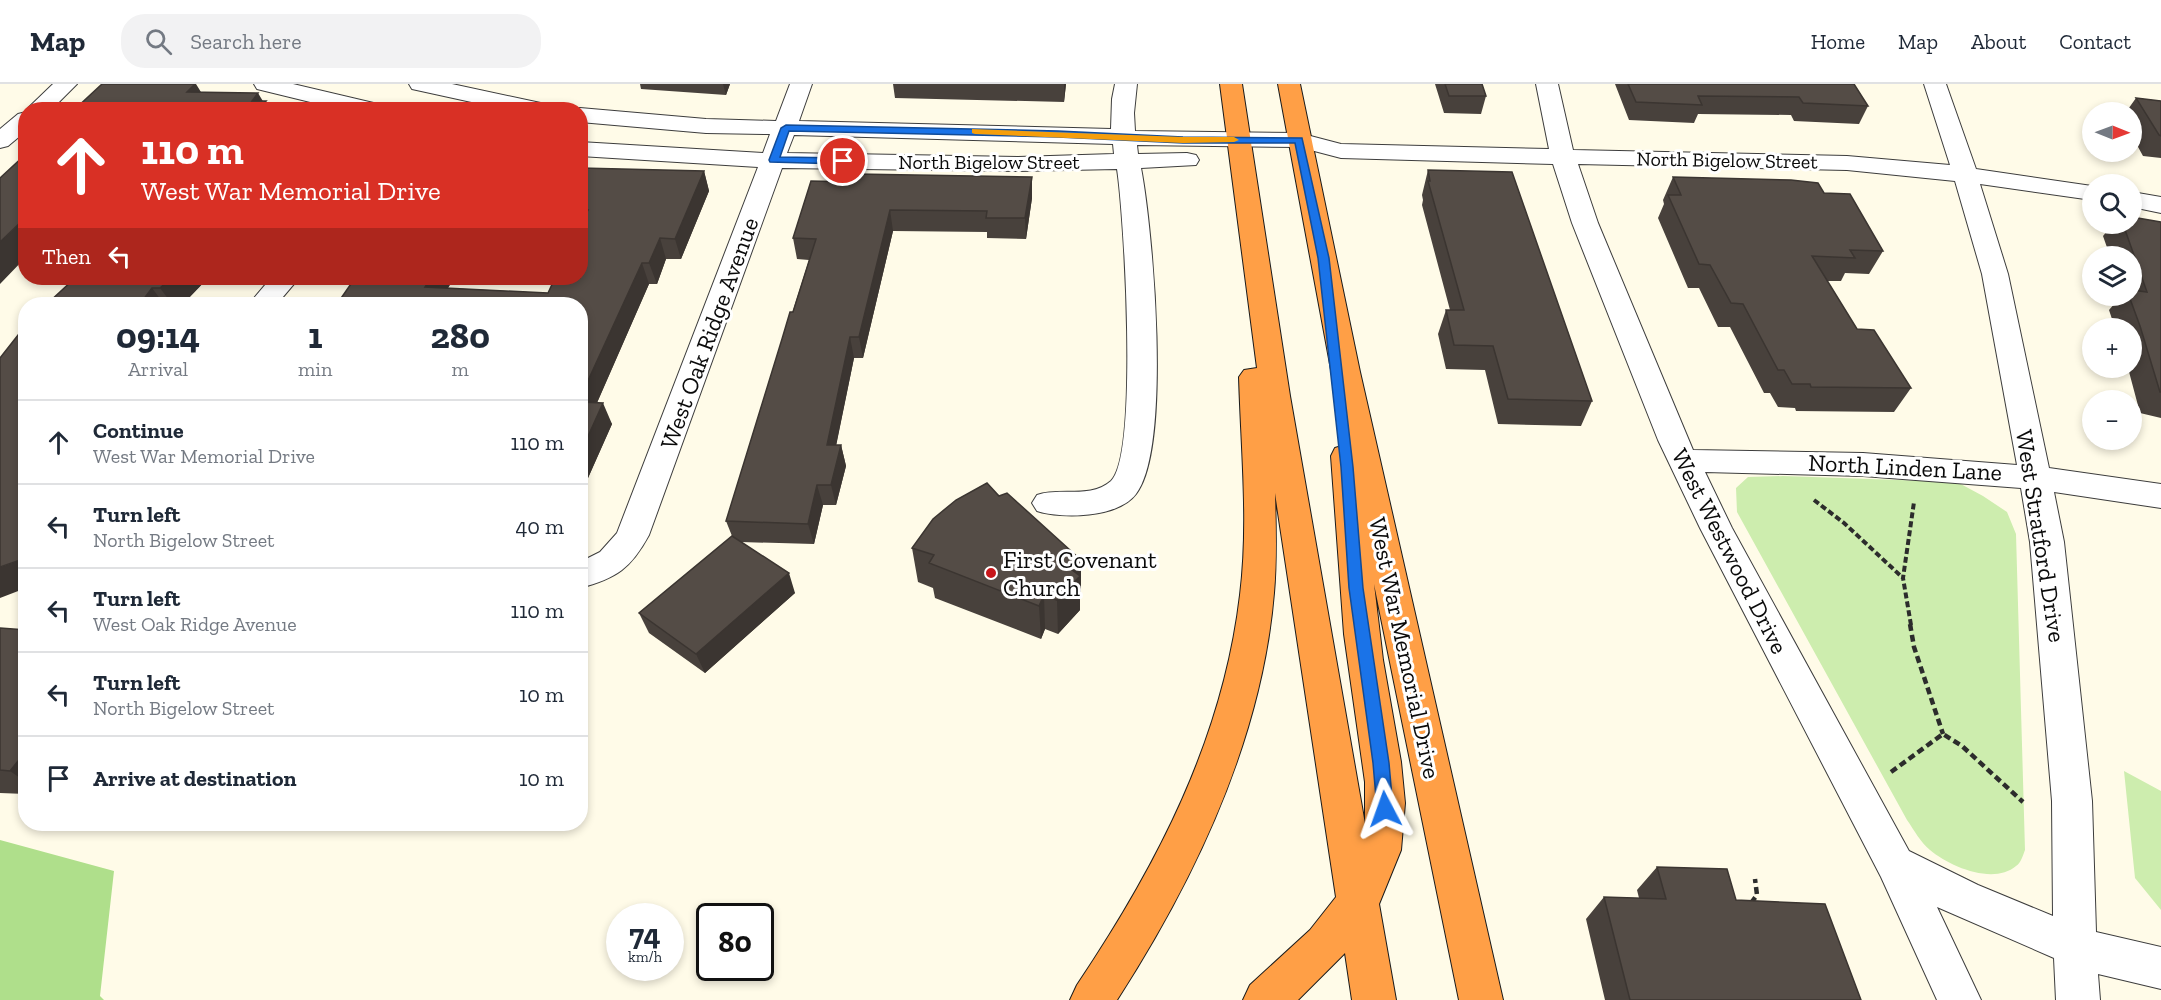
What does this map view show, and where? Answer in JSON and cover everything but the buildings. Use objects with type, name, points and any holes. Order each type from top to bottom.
[{"type":"highway","points":[[1231,84],[1247,210],[1298,541],[1374,1000]]},
{"type":"highway","name":"West War Memorial Drive","points":[[1289,84],[1362,449],[1481,1000]]},
{"type":"highway","points":[[1092,1000],[1157,893],[1198,808],[1235,708],[1251,640],[1257,593],[1260,499],[1247,210]]},
{"type":"highway","points":[[1265,1000],[1323,948],[1343,924],[1358,900],[1379,854],[1385,826],[1384,795],[1356,588],[1347,467],[1323,258]]},
{"type":"highway","points":[[1430,762],[1492,1000]]},
{"type":"street","points":[[45,102],[66,84]]},
{"type":"street","points":[[265,84],[340,102]]},
{"type":"street","points":[[420,84],[453,87],[511,102]]},
{"type":"street","name":"West Oak Ridge Avenue","points":[[590,573],[615,560],[633,536],[801,84]]},
{"type":"street","points":[[1048,503],[1103,500],[1121,491],[1131,478],[1143,366],[1142,309],[1134,201],[1125,149],[1121,102],[1126,84]]},
{"type":"street","name":"West Westwood Drive","points":[[1547,84],[1564,157],[1597,256],[1683,461],[1895,864],[1959,1000]]},
{"type":"street","points":[[441,102],[453,87]]},
{"type":"street","name":"West Stratford Drive","points":[[1940,92],[1995,274],[2036,476],[2051,569],[2072,801],[2078,1000]]},
{"type":"street","name":"North Bigelow Street","points":[[588,116],[694,125],[786,128],[1125,149],[1176,160],[1239,151],[1302,151],[1855,163],[1966,175],[2082,192]]},
{"type":"street","points":[[0,141],[18,126]]},
{"type":"street","name":"North Bigelow Street","points":[[588,150],[681,158],[948,163],[1125,149]]},
{"type":"street","points":[[2142,201],[2161,204]]},
{"type":"street","points":[[268,297],[280,285]]},
{"type":"street","name":"North Linden Lane","points":[[1683,461],[1853,462],[2036,476],[2161,496]]},
{"type":"street","points":[[1895,864],[1966,901],[2075,946],[2133,963],[2161,968]]},
{"type":"path","points":[[1916,491],[1903,578],[1914,647],[1943,734],[1962,746],[2024,802]]},
{"type":"path","points":[[1809,496],[1844,523],[1903,578]]},
{"type":"path","points":[[1884,779],[1898,766],[1943,734]]},
{"type":"path","points":[[1747,908],[1757,895],[1755,879]]},
{"type":"green space","points":[[1783,476],[1957,482],[2007,512],[2016,534],[2025,850],[2016,866],[1996,874],[1972,872],[1960,868],[1927,847],[1907,820],[1737,512],[1736,488],[1748,477]]},
{"type":"green space","points":[[2124,771],[2161,791],[2161,910],[2135,878]]},
{"type":"green space","points":[[0,840],[114,871],[100,996],[104,1000],[0,1000]]},
{"type":"slow traffic","points":[[975,131],[1234,140]]},
{"type":"place","name":"First Covenant Church","points":[[991,573]]},
{"type":"route","points":[[843,161],[774,160],[786,128],[1058,134],[1183,140],[1299,140],[1323,258],[1347,467],[1356,588],[1381,763],[1385,809]]}]
